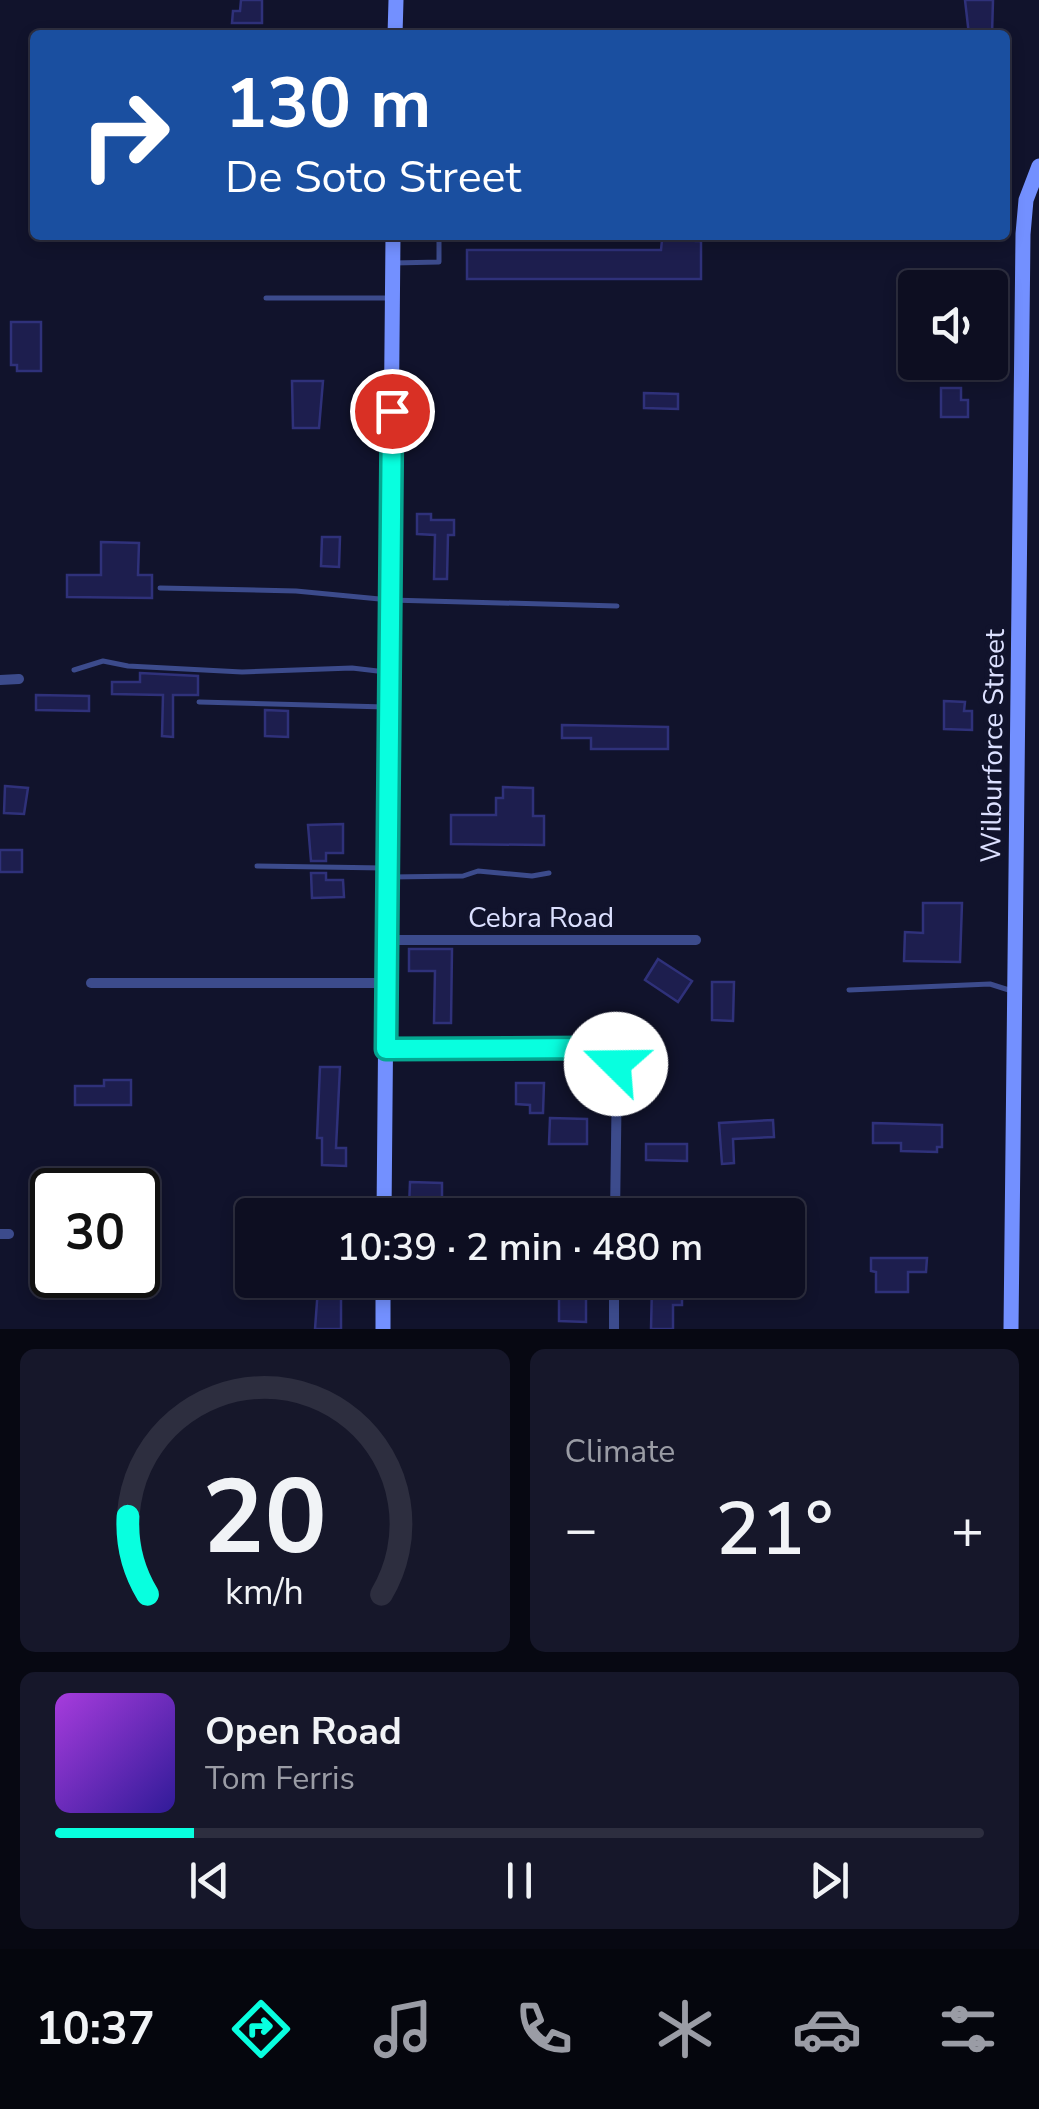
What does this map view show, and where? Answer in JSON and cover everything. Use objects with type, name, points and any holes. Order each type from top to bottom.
[{"type":"street","points":[[395,30],[396,0]]},
{"type":"street","name":"Wilburforce Street","points":[[1011,1329],[1023,234],[1026,200],[1039,166]]},
{"type":"street","points":[[384,1198],[393,240]]},
{"type":"street","points":[[1021,489],[1039,489]]},
{"type":"street","points":[[0,680],[19,679]]},
{"type":"street","name":"Cebra Road","points":[[386,940],[696,940]]},
{"type":"street","points":[[91,983],[386,983]]},
{"type":"street","points":[[386,1049],[595,1048],[612,1054],[616,1064],[615,1198]]},
{"type":"street","points":[[383,1298],[383,1329]]},
{"type":"street","points":[[614,1298],[614,1329]]},
{"type":"lane","points":[[393,263],[439,262],[439,240]]},
{"type":"lane","points":[[266,298],[392,298]]},
{"type":"lane","points":[[160,588],[296,590],[390,600],[617,606]]},
{"type":"lane","points":[[74,670],[103,661],[128,666],[242,672],[352,668],[389,672]]},
{"type":"lane","points":[[198,702],[389,707]]},
{"type":"lane","points":[[256,866],[463,876],[478,871],[532,876],[549,873]]},
{"type":"lane","points":[[849,990],[990,984],[1014,992]]},
{"type":"building","points":[[241,0],[262,0],[262,23],[232,23],[233,11],[240,11]]},
{"type":"building","points":[[965,0],[993,0],[992,30],[968,30]]},
{"type":"building","points":[[662,240],[701,241],[701,279],[467,279],[467,250],[661,250]]},
{"type":"building","points":[[11,322],[41,322],[41,371],[17,371],[17,365],[11,365]]},
{"type":"building","points":[[292,381],[323,381],[319,428],[293,428]]},
{"type":"building","points":[[941,388],[961,388],[961,400],[968,400],[968,417],[941,417]]},
{"type":"building","points":[[644,393],[678,394],[678,409],[644,408]]},
{"type":"building","points":[[417,514],[431,514],[431,520],[454,520],[454,535],[448,535],[447,579],[434,579],[435,535],[417,534]]},
{"type":"building","points":[[322,537],[340,537],[339,567],[321,566]]},
{"type":"building","points":[[101,542],[139,543],[138,575],[152,575],[152,598],[67,597],[67,575],[101,575]]},
{"type":"building","points":[[140,673],[198,676],[198,695],[173,695],[173,737],[162,736],[163,695],[112,694],[112,682],[140,682]]},
{"type":"building","points":[[36,695],[89,696],[89,711],[36,710]]},
{"type":"building","points":[[944,701],[965,702],[964,711],[972,711],[972,730],[944,729]]},
{"type":"building","points":[[265,710],[288,711],[288,737],[265,736]]},
{"type":"building","points":[[562,725],[668,727],[668,749],[591,749],[591,738],[562,738]]},
{"type":"building","points":[[5,786],[28,788],[24,814],[4,813]]},
{"type":"building","points":[[503,787],[533,788],[533,816],[544,816],[544,845],[451,844],[451,815],[496,815],[496,798],[503,798]]},
{"type":"building","points":[[343,824],[343,853],[326,853],[326,861],[311,861],[308,825]]},
{"type":"building","points":[[0,850],[22,850],[22,872],[0,872]]},
{"type":"building","points":[[311,873],[326,873],[326,880],[343,880],[344,897],[312,898]]},
{"type":"building","points":[[923,903],[962,903],[960,962],[904,961],[905,932],[923,933]]},
{"type":"building","points":[[409,949],[452,949],[451,1023],[434,1023],[435,971],[409,971]]},
{"type":"building","points":[[658,959],[692,981],[678,1002],[645,980]]},
{"type":"building","points":[[712,982],[734,982],[733,1021],[712,1020]]},
{"type":"building","points":[[320,1067],[340,1067],[336,1148],[346,1148],[346,1166],[322,1165],[322,1138],[317,1138]]},
{"type":"building","points":[[104,1080],[131,1080],[131,1105],[75,1105],[75,1086],[104,1086]]},
{"type":"building","points":[[516,1083],[544,1083],[543,1113],[530,1113],[530,1105],[516,1104]]},
{"type":"building","points":[[550,1118],[587,1119],[587,1144],[549,1144]]},
{"type":"building","points":[[773,1120],[774,1137],[733,1139],[734,1163],[722,1164],[719,1123]]},
{"type":"building","points":[[873,1123],[942,1125],[942,1147],[937,1147],[937,1152],[901,1151],[901,1143],[873,1143]]},
{"type":"building","points":[[646,1144],[687,1144],[687,1161],[646,1160]]},
{"type":"building","points":[[410,1182],[442,1183],[442,1198],[409,1198]]},
{"type":"building","points":[[871,1258],[927,1258],[926,1272],[908,1272],[908,1292],[876,1292]]},
{"type":"building","points":[[317,1298],[341,1298],[341,1329],[315,1329]]},
{"type":"building","points":[[559,1298],[586,1298],[586,1322],[559,1321]]},
{"type":"building","points":[[652,1298],[682,1298],[682,1305],[673,1305],[673,1329],[651,1329]]},
{"type":"route","points":[[392,411],[386,1049],[595,1048],[612,1054],[616,1064]]}]
